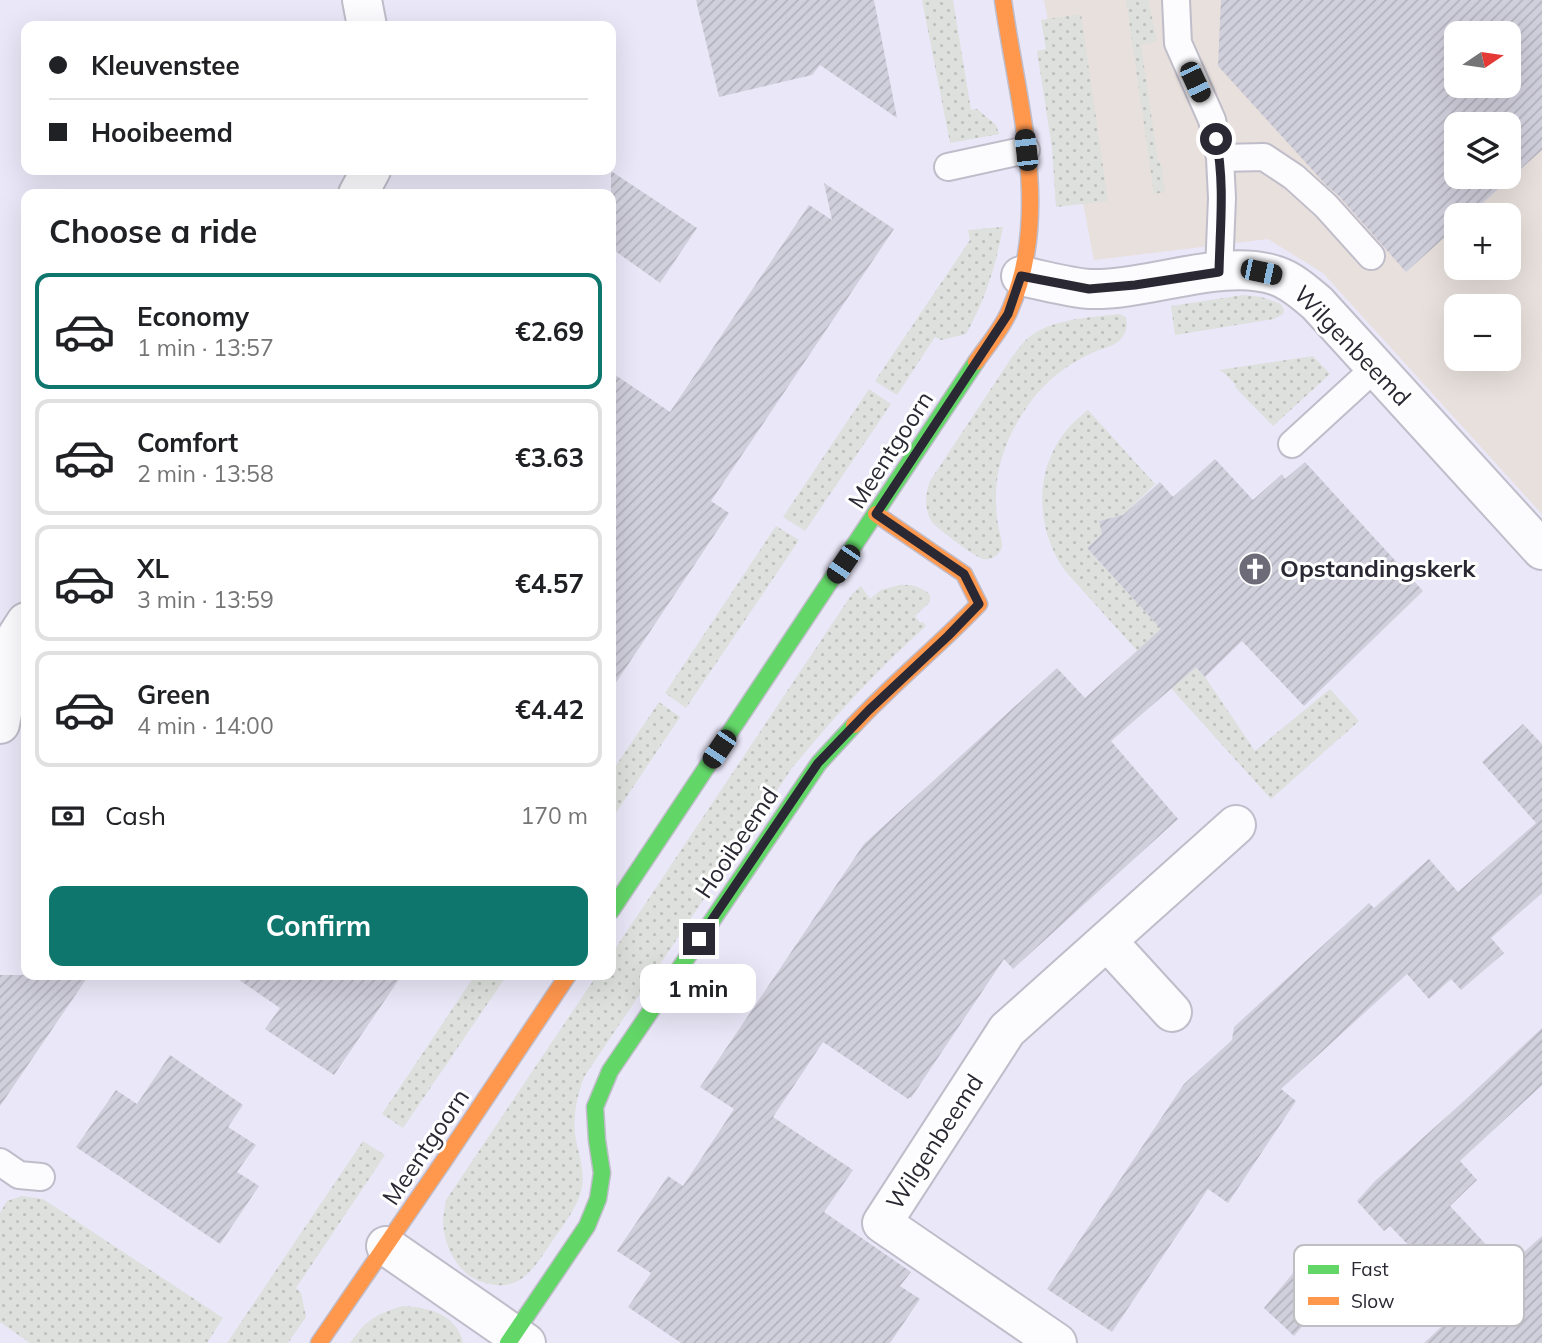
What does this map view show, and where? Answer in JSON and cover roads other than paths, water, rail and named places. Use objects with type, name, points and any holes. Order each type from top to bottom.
[{"type":"street","points":[[362,0],[366,21]]},
{"type":"street","name":"Meentgoorn","points":[[616,904],[1008,314],[1027,251],[1030,182],[1003,0]]},
{"type":"street","name":"Wilgenbeemd","points":[[1021,276],[1089,289],[1219,272],[1261,272],[1278,276],[1295,285],[1317,303],[1542,551]]},
{"type":"street","name":"Hooibeemd","points":[[516,1340],[587,1226],[598,1199],[602,1172],[595,1107],[610,1071],[818,763],[979,604],[964,574],[876,514]]},
{"type":"street","points":[[0,724],[17,636],[21,630]]},
{"type":"street","name":"Wilgenbeemd","points":[[1057,1343],[882,1223],[1007,1030],[1236,825]]},
{"type":"street","points":[[1107,942],[1172,1012]]},
{"type":"street","name":"Meentgoorn","points":[[319,1343],[565,980]]},
{"type":"street","points":[[386,1246],[516,1340]]},
{"type":"lane","points":[[1176,0],[1178,43],[1212,120],[1220,158],[1222,198],[1219,272]]},
{"type":"lane","points":[[948,167],[1026,150]]},
{"type":"lane","points":[[1220,158],[1264,157],[1294,177],[1326,206],[1371,256]]},
{"type":"lane","points":[[1292,444],[1376,367]]},
{"type":"lane","points":[[0,1163],[19,1175],[41,1177]]},
{"type":"place","name":"Opstandingskerk","points":[[1255,569]]}]
